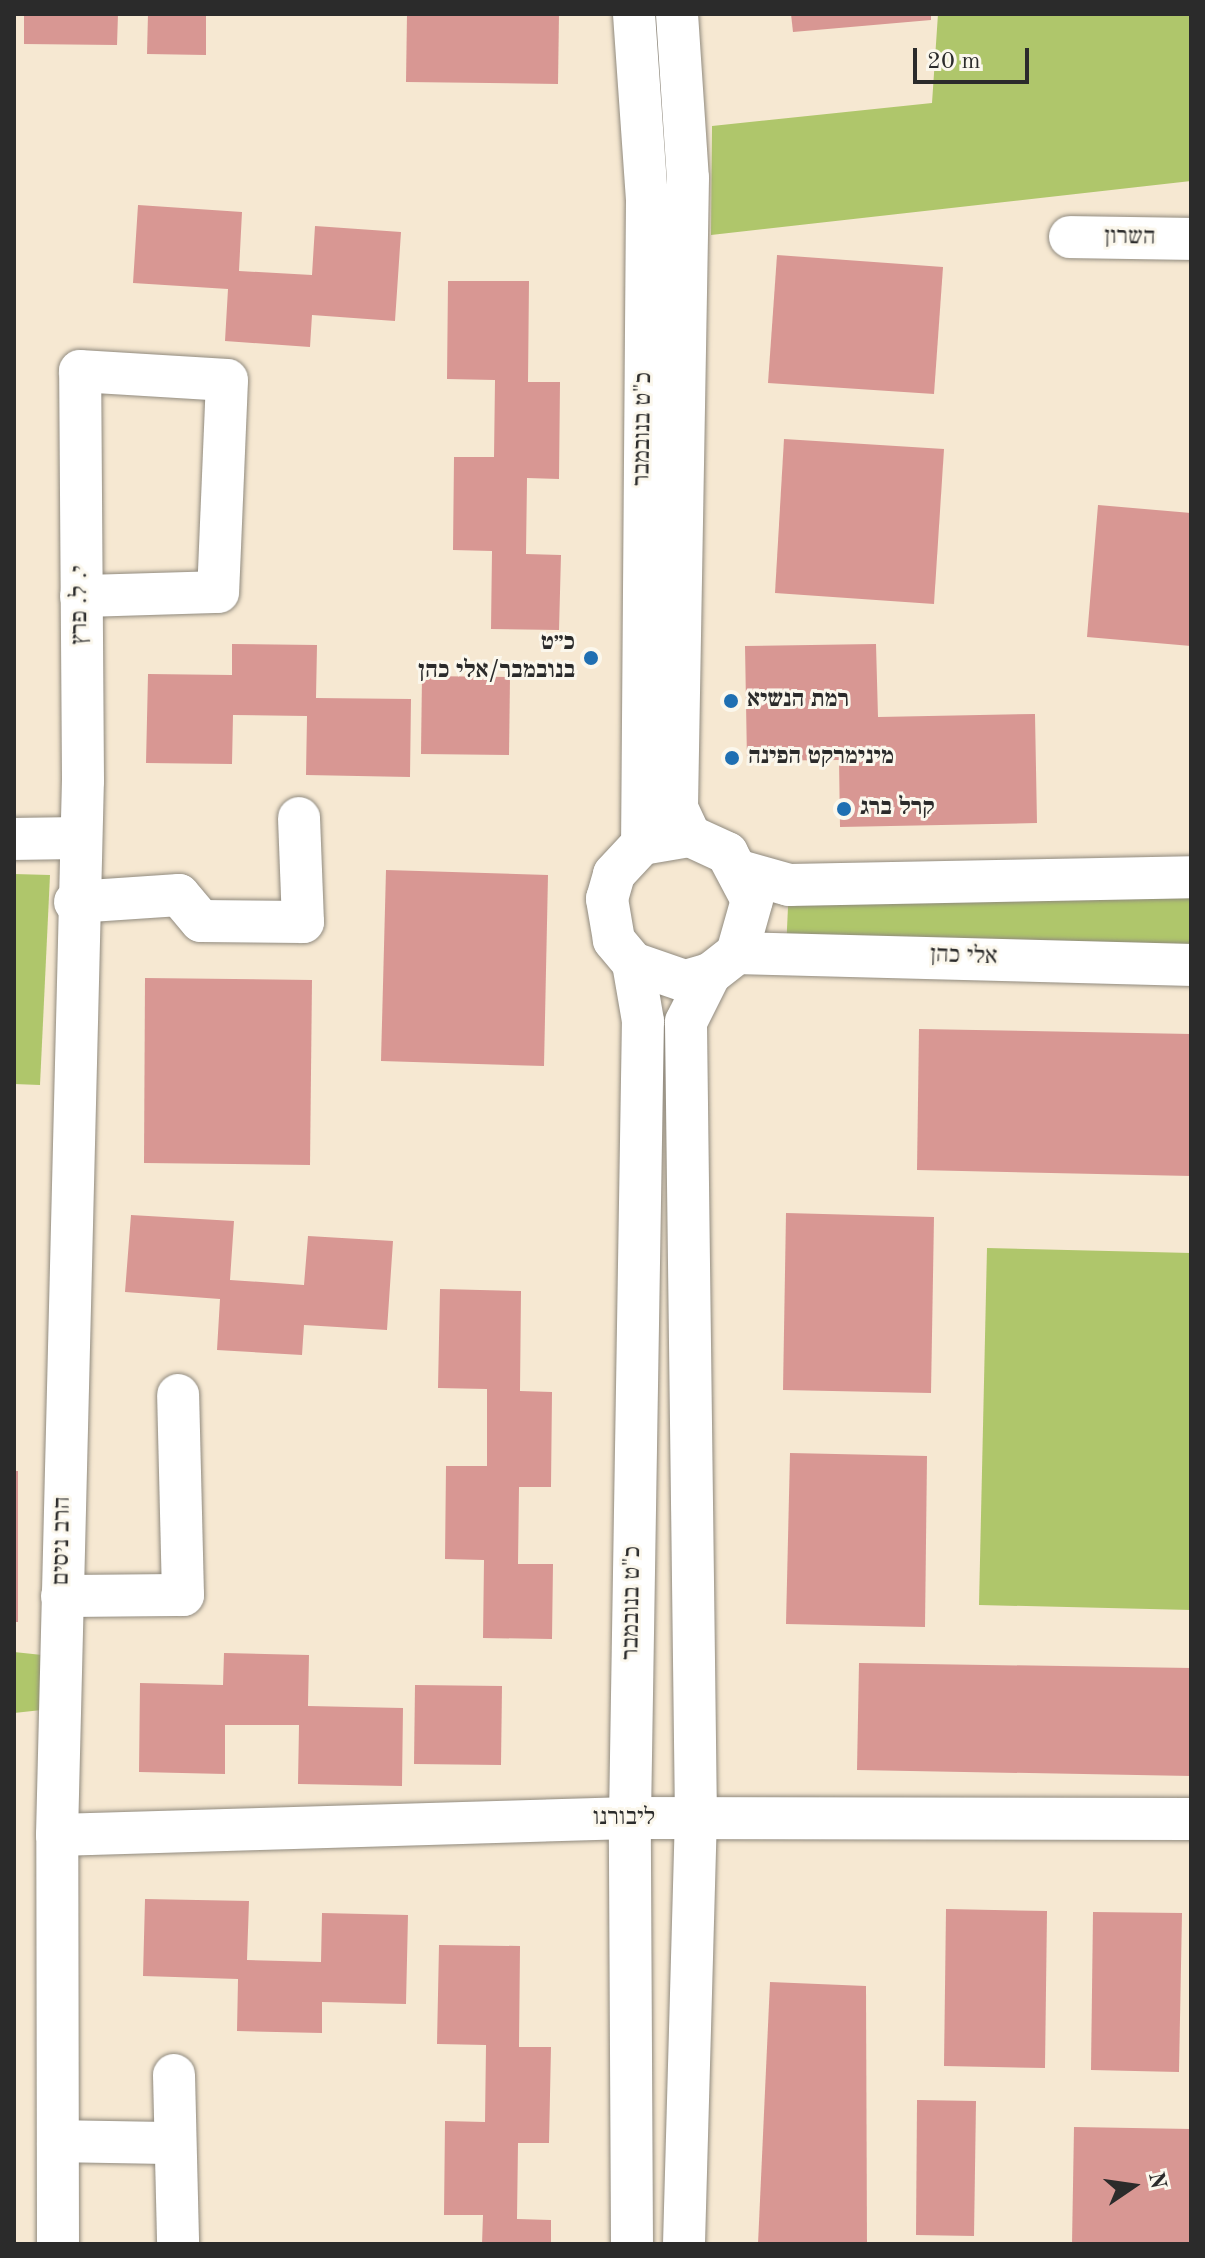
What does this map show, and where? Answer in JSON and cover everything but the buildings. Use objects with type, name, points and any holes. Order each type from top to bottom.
[{"type":"street","name":"כ\"ט בנובמבר","points":[[634,14],[647,199],[642,844]]},
{"type":"street","name":"כ\"ט בנובמבר","points":[[677,14],[688,178],[677,808],[690,836]]},
{"type":"street","name":"השרון","points":[[1070,237],[1191,239]]},
{"type":"street","name":"י. ל. פרץ","points":[[76,838],[81,596],[80,371],[227,380],[218,592],[81,596]]},
{"type":"street","points":[[75,902],[179,895],[201,921],[303,922],[299,818]]},
{"type":"street","points":[[684,2244],[696,1820],[686,1022],[723,963],[752,900],[743,872],[720,848],[690,836],[642,844],[614,874],[607,899],[614,940],[633,963],[660,978],[723,963]]},
{"type":"street","points":[[14,839],[76,838]]},
{"type":"street","name":"הרב ניסים","points":[[58,2244],[57,1835],[76,838]]},
{"type":"street","points":[[743,872],[789,885],[1191,877]]},
{"type":"street","name":"כ\"ט בנובמבר","points":[[632,2244],[630,1818],[643,1021],[633,963]]},
{"type":"street","name":"אלי כהן","points":[[723,963],[1191,965]]},
{"type":"street","points":[[62,1596],[183,1595],[178,1395]]},
{"type":"street","name":"ליבורנו","points":[[57,1835],[630,1818],[1191,1819]]},
{"type":"street","points":[[174,2075],[178,2244]]},
{"type":"street","points":[[58,2141],[175,2143]]},
{"type":"green space","points":[[938,14],[1191,14],[1191,181],[711,235],[712,126],[932,103]]},
{"type":"green space","points":[[14,874],[50,875],[40,1085],[14,1084]]},
{"type":"green space","points":[[1191,877],[1191,965],[786,951],[789,885]]},
{"type":"green space","points":[[987,1248],[1191,1253],[1191,1610],[979,1605]]},
{"type":"green space","points":[[14,1652],[61,1657],[60,1708],[14,1713]]},
{"type":"place","name":"כ״ט בנובמבר/אלי כהן","points":[[591,658]]},
{"type":"place","name":"רמת הנשיא","points":[[731,701]]},
{"type":"place","name":"מינימרקט הפינה","points":[[732,758]]},
{"type":"place","name":"קרל ברג","points":[[844,809]]}]
